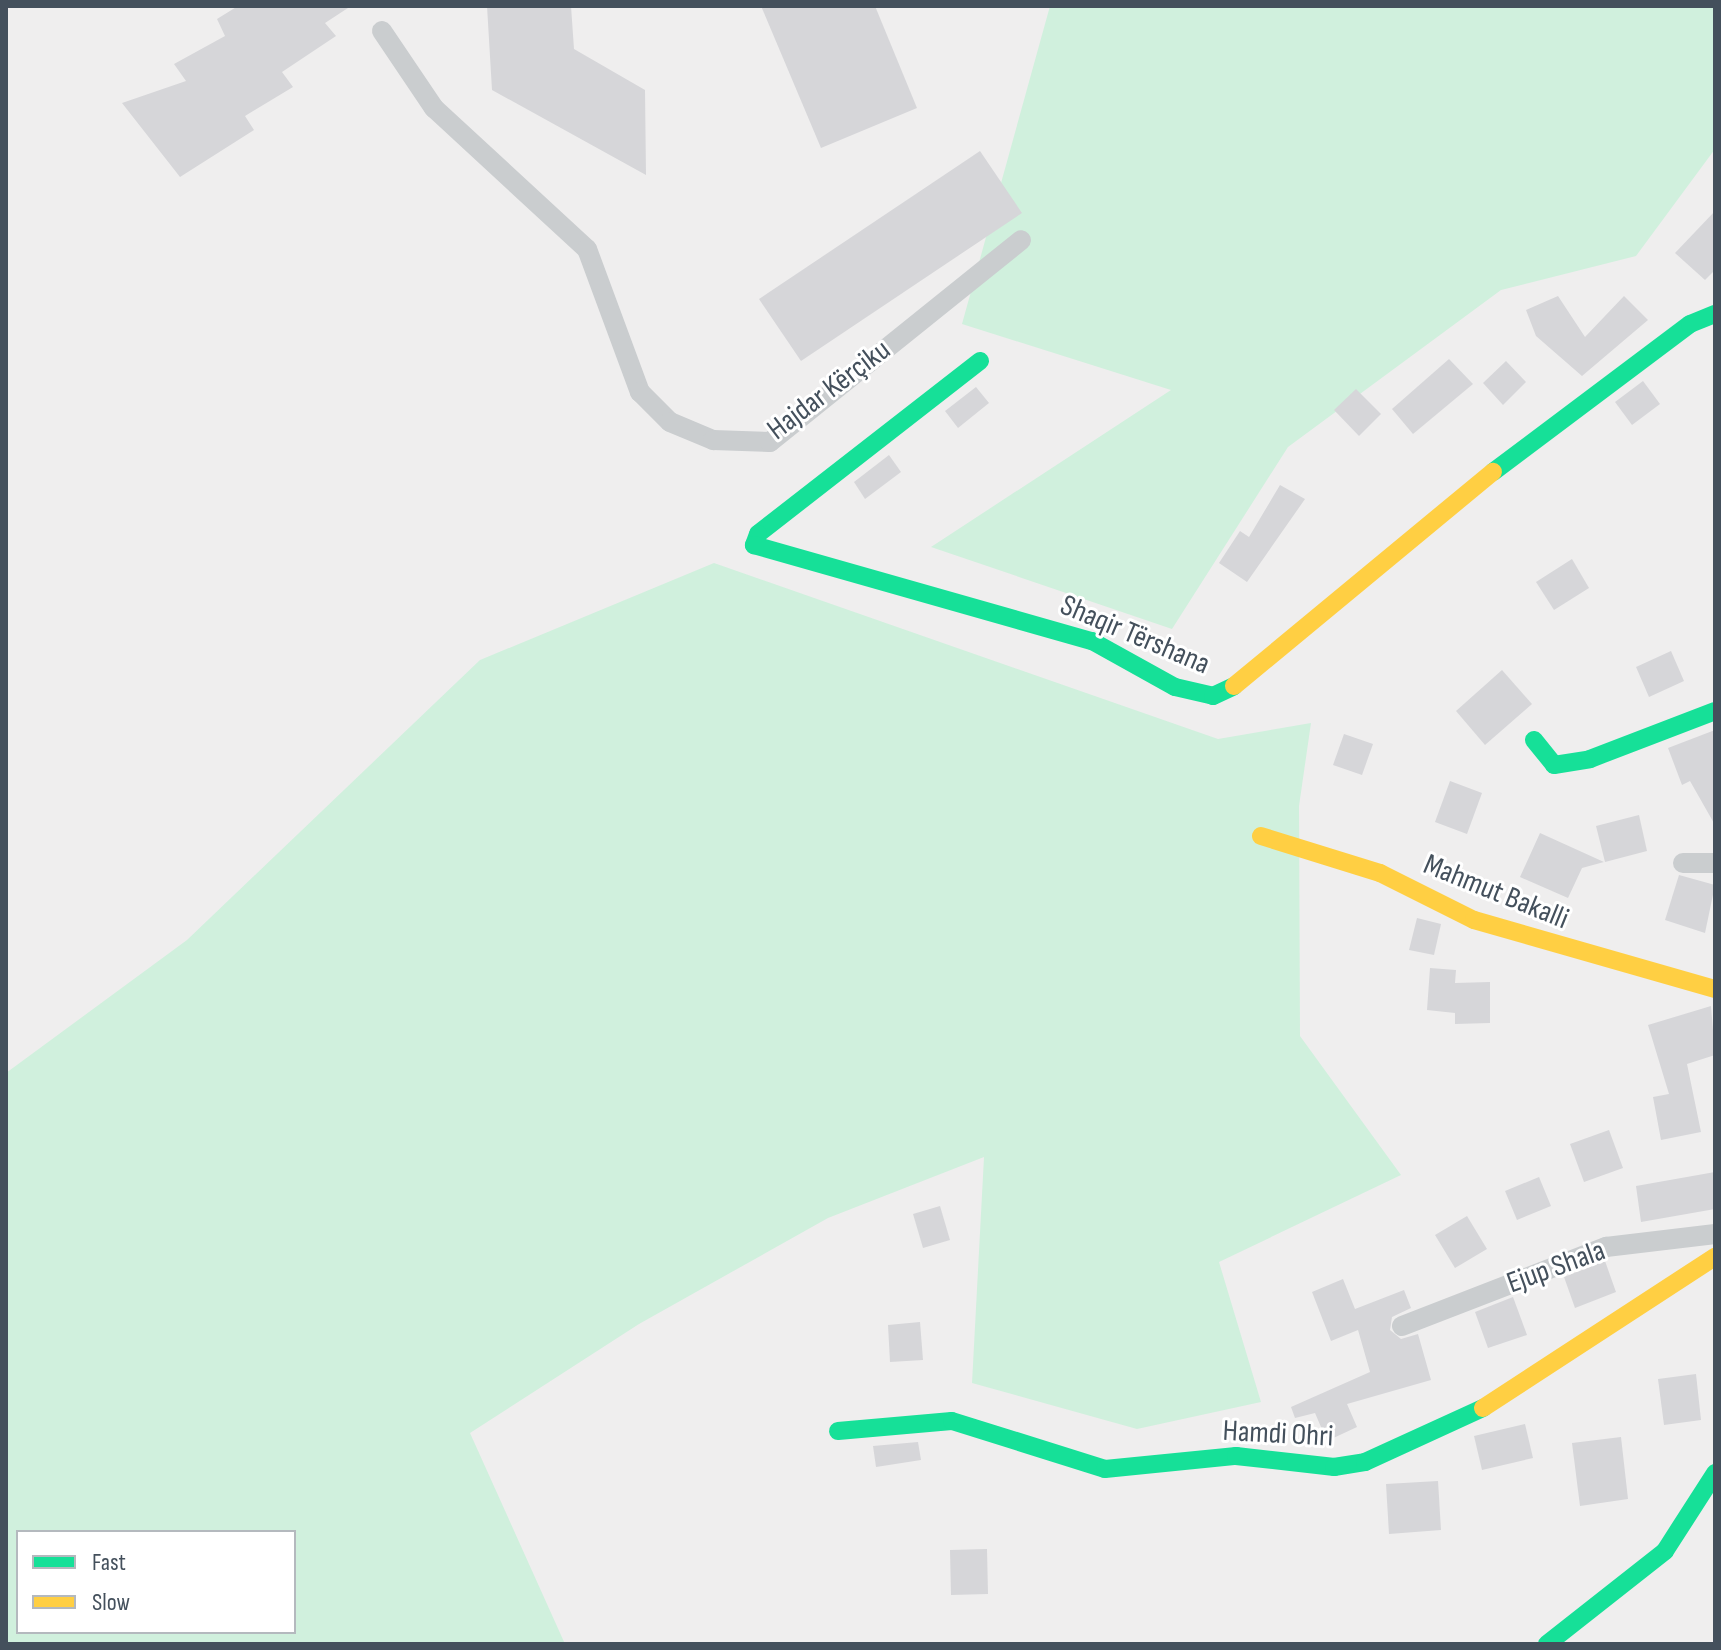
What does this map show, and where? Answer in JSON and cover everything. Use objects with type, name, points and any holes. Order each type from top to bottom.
[{"type":"street","name":"Hajdar Kërçiku","points":[[382,31],[434,108],[587,249],[640,392],[670,422],[713,440],[770,442],[1021,240]]},
{"type":"street","name":"Shaqir Tërshana","points":[[980,361],[758,534],[754,545],[1092,641],[1175,687],[1213,696],[1255,676],[1502,464],[1690,324],[1715,314]]},
{"type":"street","points":[[1534,740],[1554,765],[1590,759],[1715,711]]},
{"type":"street","name":"Mahmut Bakalli","points":[[1261,836],[1380,873],[1474,920],[1715,989]]},
{"type":"street","points":[[1683,863],[1715,863]]},
{"type":"street","name":"Ejup Shala","points":[[1402,1326],[1606,1247],[1715,1234]]},
{"type":"street","name":"Hamdi Ohri","points":[[838,1431],[952,1421],[1105,1469],[1236,1456],[1310,1466],[1365,1462],[1466,1419],[1715,1257]]},
{"type":"street","points":[[1547,1644],[1665,1551],[1715,1473]]},
{"type":"green space","points":[[1050,6],[1715,6],[1715,149],[1636,256],[1501,290],[1288,447],[1172,629],[931,547],[1171,390],[962,324]]},
{"type":"green space","points":[[714,563],[1218,739],[1311,723],[1299,806],[1300,1036],[1401,1175],[1219,1262],[1261,1402],[1137,1429],[972,1383],[984,1157],[828,1218],[639,1324],[470,1433],[565,1644],[6,1644],[6,1073],[187,940],[480,660]]},
{"type":"building","points":[[238,6],[351,6],[325,23],[336,36],[282,72],[293,87],[245,116],[254,130],[180,177],[122,103],[186,81],[174,64],[225,36],[217,19]]},
{"type":"building","points":[[487,6],[571,6],[574,49],[645,90],[646,175],[492,90]]},
{"type":"building","points":[[761,6],[875,6],[917,108],[821,148]]},
{"type":"building","points":[[980,151],[1022,213],[801,361],[759,299]]},
{"type":"building","points":[[1715,211],[1715,270],[1705,280],[1675,253]]},
{"type":"building","points":[[1558,296],[1585,337],[1624,296],[1648,320],[1582,376],[1536,336],[1526,310]]},
{"type":"building","points":[[1449,359],[1473,384],[1413,434],[1392,409]]},
{"type":"building","points":[[1506,361],[1526,382],[1503,405],[1483,383]]},
{"type":"building","points":[[1643,381],[1660,404],[1632,425],[1615,402]]},
{"type":"building","points":[[976,387],[989,403],[958,428],[945,411]]},
{"type":"building","points":[[1356,389],[1381,414],[1359,436],[1334,410]]},
{"type":"building","points":[[889,455],[901,472],[865,499],[854,482]]},
{"type":"building","points":[[1280,485],[1305,499],[1247,582],[1219,563],[1240,531],[1249,537]]},
{"type":"building","points":[[1572,559],[1589,588],[1554,610],[1536,582]]},
{"type":"building","points":[[1671,651],[1684,681],[1649,697],[1636,667]]},
{"type":"building","points":[[1502,670],[1532,704],[1485,745],[1456,711]]},
{"type":"building","points":[[1715,730],[1715,825],[1690,781],[1682,785],[1668,748]]},
{"type":"building","points":[[1344,734],[1373,744],[1362,775],[1333,765]]},
{"type":"building","points":[[1450,781],[1482,793],[1467,834],[1435,822]]},
{"type":"building","points":[[1639,815],[1647,851],[1605,862],[1596,826]]},
{"type":"building","points":[[1540,833],[1604,862],[1582,868],[1568,898],[1520,877]]},
{"type":"building","points":[[1679,875],[1715,885],[1705,933],[1665,920]]},
{"type":"building","points":[[1417,918],[1441,924],[1434,955],[1409,950]]},
{"type":"building","points":[[1430,968],[1456,970],[1455,983],[1490,982],[1490,1023],[1455,1024],[1455,1013],[1427,1010]]},
{"type":"building","points":[[1711,1006],[1715,1055],[1687,1064],[1701,1132],[1661,1140],[1653,1097],[1669,1094],[1648,1025]]},
{"type":"building","points":[[1609,1130],[1623,1168],[1584,1182],[1570,1144]]},
{"type":"building","points":[[1715,1172],[1715,1209],[1641,1222],[1636,1186]]},
{"type":"building","points":[[1539,1177],[1551,1206],[1517,1220],[1505,1191]]},
{"type":"building","points":[[940,1206],[950,1240],[923,1248],[913,1214]]},
{"type":"building","points":[[1467,1216],[1487,1249],[1455,1268],[1435,1235]]},
{"type":"building","points":[[1605,1261],[1616,1292],[1575,1308],[1564,1277]]},
{"type":"building","points":[[1343,1279],[1355,1309],[1404,1290],[1411,1308],[1392,1317],[1390,1330],[1401,1339],[1418,1334],[1431,1380],[1347,1404],[1357,1427],[1327,1441],[1315,1413],[1295,1418],[1291,1407],[1370,1372],[1358,1330],[1331,1341],[1312,1292]]},
{"type":"building","points":[[1513,1297],[1527,1335],[1488,1348],[1475,1312]]},
{"type":"building","points":[[920,1322],[923,1360],[890,1362],[888,1325]]},
{"type":"building","points":[[1696,1374],[1701,1420],[1664,1425],[1658,1379]]},
{"type":"building","points":[[1525,1424],[1533,1458],[1482,1470],[1474,1436]]},
{"type":"building","points":[[1621,1437],[1628,1499],[1580,1506],[1572,1443]]},
{"type":"building","points":[[918,1442],[921,1460],[876,1467],[873,1446]]},
{"type":"building","points":[[1438,1481],[1441,1530],[1389,1534],[1386,1484]]},
{"type":"building","points":[[987,1549],[988,1594],[951,1595],[950,1550]]},
{"type":"traffic: fast","points":[[1493,472],[1690,324],[1715,314]]},
{"type":"traffic: fast","points":[[980,361],[758,534],[754,545],[1092,641],[1175,687],[1213,696],[1234,686]]},
{"type":"traffic: fast","points":[[1534,740],[1554,765],[1590,759],[1715,711]]},
{"type":"traffic: fast","points":[[838,1431],[952,1421],[1105,1469],[1236,1456],[1334,1467],[1365,1462],[1483,1408]]},
{"type":"traffic: fast","points":[[1547,1644],[1665,1551],[1715,1473]]},
{"type":"traffic: slow","points":[[1234,686],[1493,472]]},
{"type":"traffic: slow","points":[[1261,836],[1380,873],[1474,920],[1715,989]]},
{"type":"traffic: slow","points":[[1483,1408],[1715,1257]]}]
